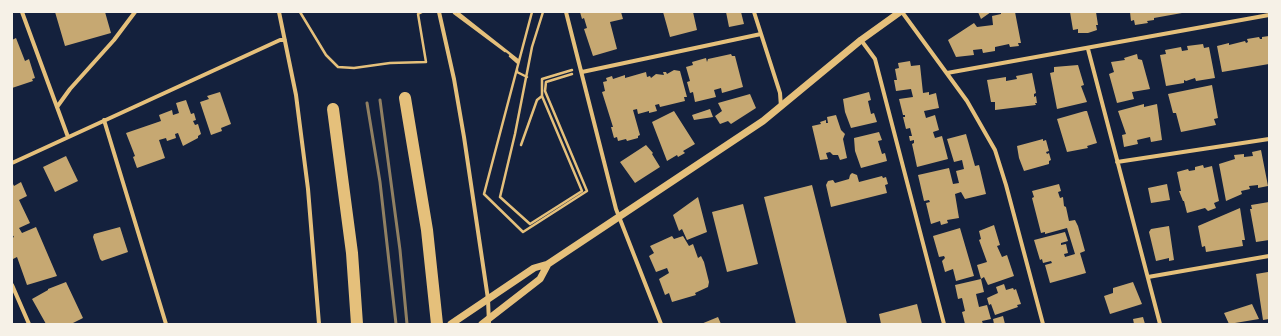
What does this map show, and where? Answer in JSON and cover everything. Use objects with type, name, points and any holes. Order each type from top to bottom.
[{"type":"highway","points":[[405,98],[427,230],[437,324]]},
{"type":"highway","points":[[333,109],[352,253],[358,324]]},
{"type":"street","points":[[22,12],[68,137]]},
{"type":"street","points":[[57,107],[70,89],[114,40],[134,12]]},
{"type":"street","points":[[280,12],[296,95],[308,189],[319,324]]},
{"type":"street","points":[[439,12],[454,79],[464,137],[488,299],[489,321]]},
{"type":"street","points":[[566,12],[618,216],[661,324]]},
{"type":"street","points":[[754,12],[780,93],[781,107]]},
{"type":"street","points":[[451,324],[534,268],[548,264],[781,107],[861,40],[901,12],[948,73],[980,121],[995,150],[1006,184],[1043,324]]},
{"type":"street","points":[[948,73],[1269,16]]},
{"type":"street","points":[[581,70],[761,34]]},
{"type":"street","points":[[12,162],[280,40],[285,40]]},
{"type":"street","points":[[861,40],[875,59],[944,324]]},
{"type":"street","points":[[1088,49],[1160,324]]},
{"type":"street","points":[[104,120],[166,324]]},
{"type":"street","points":[[1117,162],[1269,139]]},
{"type":"street","points":[[1148,277],[1269,256]]},
{"type":"street","points":[[482,324],[489,321],[540,278],[548,264]]},
{"type":"street","points":[[12,285],[29,324]]},
{"type":"path","points":[[300,12],[326,55],[338,67],[354,68],[390,63],[426,62],[418,14],[422,12]]},
{"type":"path","points":[[456,12],[519,60]]},
{"type":"path","points":[[456,12],[518,63],[517,72]]},
{"type":"path","points":[[532,12],[484,194],[523,232],[587,191],[545,90],[546,82],[581,70]]},
{"type":"path","points":[[543,12],[532,47],[515,134],[500,196],[530,224],[582,190],[542,96],[542,79],[581,70]]},
{"type":"path","points":[[517,72],[527,76]]},
{"type":"path","points":[[521,145],[537,100],[542,96]]},
{"type":"building","points":[[55,12],[105,12],[111,33],[65,46]]},
{"type":"building","points":[[580,12],[621,12],[623,19],[610,22],[617,49],[593,56],[584,29],[587,28],[584,18],[582,19]]},
{"type":"building","points":[[663,12],[693,12],[697,30],[670,37]]},
{"type":"building","points":[[726,12],[741,12],[744,24],[729,27]]},
{"type":"building","points":[[978,12],[991,12],[981,19]]},
{"type":"building","points":[[1001,12],[1015,12],[1021,43],[1018,43],[1019,46],[1010,47],[1009,44],[995,47],[995,51],[983,53],[982,49],[973,50],[974,55],[956,57],[948,40],[974,23],[977,27],[993,25],[992,16],[1001,14]]},
{"type":"building","points":[[1070,12],[1096,12],[1098,25],[1096,25],[1097,30],[1088,33],[1078,33],[1078,29],[1073,30]]},
{"type":"building","points":[[1130,12],[1182,13],[1154,18],[1154,20],[1147,21],[1148,23],[1135,25],[1134,20],[1131,21]]},
{"type":"building","points":[[1269,36],[1269,64],[1222,72],[1217,46],[1245,41],[1246,43],[1248,42],[1247,39],[1259,37],[1262,39],[1262,37]]},
{"type":"building","points":[[16,38],[25,61],[29,59],[35,78],[32,79],[33,81],[12,88],[12,40]]},
{"type":"building","points":[[1203,44],[1204,48],[1209,47],[1215,78],[1196,81],[1195,78],[1186,81],[1184,80],[1184,83],[1166,86],[1160,55],[1166,54],[1165,50],[1181,47],[1182,51],[1188,50],[1187,46]]},
{"type":"building","points":[[731,54],[732,56],[735,56],[743,87],[722,93],[721,88],[714,90],[716,97],[695,102],[693,92],[690,93],[687,82],[690,81],[686,67],[693,65],[692,62],[706,58],[707,62],[708,59]]},
{"type":"building","points":[[1137,54],[1138,59],[1142,60],[1150,89],[1132,92],[1134,99],[1117,103],[1109,74],[1114,72],[1111,62],[1125,60],[1124,58]]},
{"type":"building","points":[[910,61],[911,66],[920,65],[923,93],[929,92],[929,95],[936,93],[939,108],[924,111],[926,118],[935,115],[939,130],[933,132],[935,138],[942,136],[948,159],[917,167],[912,144],[914,143],[914,140],[910,141],[909,136],[912,136],[910,128],[906,129],[903,117],[905,117],[905,115],[903,115],[899,99],[913,97],[911,89],[896,91],[894,80],[897,80],[895,69],[899,68],[898,63]]},
{"type":"building","points":[[1078,65],[1084,85],[1081,86],[1087,102],[1057,109],[1050,73],[1054,72],[1054,67]]},
{"type":"building","points":[[674,70],[680,71],[687,97],[684,97],[685,101],[660,107],[659,104],[655,105],[657,111],[649,113],[649,111],[638,114],[637,109],[633,110],[640,135],[638,138],[627,141],[626,139],[618,141],[617,137],[614,138],[611,127],[613,127],[602,92],[605,91],[603,82],[607,81],[606,78],[612,76],[613,79],[625,75],[625,78],[646,72],[647,77],[650,76],[651,78],[656,74],[664,75],[663,72],[666,72],[667,74]]},
{"type":"building","points":[[1032,73],[1036,93],[1034,94],[1034,97],[1036,96],[1036,105],[995,110],[995,102],[991,102],[987,80],[1006,77],[1006,81],[1017,79],[1016,76]]},
{"type":"building","points":[[1212,85],[1218,118],[1214,119],[1216,125],[1181,132],[1176,113],[1173,113],[1168,94]]},
{"type":"building","points":[[220,92],[231,124],[221,128],[222,131],[211,135],[200,102],[209,99],[207,96]]},
{"type":"building","points":[[869,92],[871,100],[868,101],[871,114],[874,113],[877,122],[851,128],[845,112],[843,99]]},
{"type":"building","points":[[750,94],[756,108],[731,124],[728,121],[720,124],[715,116],[722,111],[718,103]]},
{"type":"building","points":[[186,100],[191,114],[194,113],[196,120],[193,121],[195,125],[198,124],[201,134],[198,138],[183,146],[178,133],[175,134],[176,138],[167,141],[166,138],[159,140],[165,158],[137,168],[133,157],[135,156],[126,133],[161,121],[159,115],[172,110],[173,115],[179,113],[176,103]]},
{"type":"building","points":[[1144,104],[1144,107],[1157,104],[1162,140],[1151,142],[1150,137],[1137,140],[1138,144],[1124,147],[1122,135],[1126,134],[1118,111]]},
{"type":"building","points":[[710,109],[713,117],[694,120],[692,115]]},
{"type":"building","points":[[674,111],[695,144],[683,151],[685,153],[678,157],[677,155],[667,161],[652,122]]},
{"type":"building","points":[[1087,111],[1097,143],[1087,146],[1088,148],[1067,152],[1057,119]]},
{"type":"building","points":[[836,115],[841,130],[845,134],[843,139],[847,158],[840,160],[838,155],[833,155],[830,152],[826,153],[828,159],[820,160],[812,126],[821,124],[820,122],[826,120],[826,123],[828,123],[827,117]]},
{"type":"building","points":[[879,132],[882,140],[878,141],[882,154],[885,153],[887,161],[861,168],[855,151],[854,138]]},
{"type":"building","points":[[966,134],[975,166],[979,165],[986,194],[965,199],[961,192],[955,194],[959,218],[947,220],[948,223],[941,225],[940,221],[931,224],[926,203],[930,202],[929,200],[924,201],[918,175],[949,168],[953,184],[959,183],[956,171],[964,169],[962,160],[954,162],[947,139]]},
{"type":"building","points":[[1043,139],[1043,141],[1046,140],[1049,151],[1046,152],[1047,154],[1049,153],[1051,160],[1049,161],[1049,164],[1024,171],[1019,158],[1017,146]]},
{"type":"building","points":[[646,145],[653,153],[652,154],[660,167],[635,183],[620,162]]},
{"type":"building","points":[[1261,150],[1268,186],[1258,188],[1258,185],[1249,186],[1250,189],[1241,191],[1242,194],[1226,201],[1219,164],[1235,159],[1234,155],[1244,154],[1244,157],[1253,156],[1252,152]]},
{"type":"building","points":[[66,156],[78,181],[55,192],[43,167]]},
{"type":"building","points":[[1203,165],[1204,168],[1212,166],[1219,201],[1214,203],[1216,208],[1208,211],[1205,208],[1187,213],[1184,201],[1179,191],[1181,191],[1177,172],[1188,169],[1189,171],[1195,170],[1195,167]]},
{"type":"building","points":[[852,173],[857,175],[859,182],[882,176],[883,178],[886,177],[888,184],[885,185],[887,193],[831,207],[826,185],[828,181],[833,180],[835,183],[849,179]]},
{"type":"building","points":[[12,182],[14,186],[21,182],[27,196],[19,200],[30,223],[19,228],[22,233],[36,227],[57,276],[27,285],[17,257],[13,259],[12,257],[12,238],[14,237],[12,234]]},
{"type":"building","points":[[1059,184],[1061,191],[1058,192],[1060,198],[1063,197],[1064,206],[1066,207],[1069,221],[1075,220],[1078,226],[1085,251],[1080,253],[1086,273],[1050,283],[1045,265],[1052,263],[1051,261],[1043,263],[1042,259],[1040,260],[1034,240],[1065,232],[1068,241],[1061,243],[1061,245],[1066,244],[1068,253],[1064,254],[1065,257],[1075,254],[1067,228],[1045,234],[1045,232],[1041,233],[1032,198],[1034,197],[1032,191]]},
{"type":"building","points":[[1167,184],[1170,200],[1151,203],[1148,188]]},
{"type":"building","points":[[812,185],[847,324],[796,324],[764,197]]},
{"type":"building","points":[[698,197],[707,232],[687,240],[682,229],[679,231],[673,215]]},
{"type":"building","points":[[1269,202],[1269,240],[1256,242],[1250,209],[1252,209],[1251,205]]},
{"type":"building","points":[[743,204],[758,264],[727,272],[712,212]]},
{"type":"building","points":[[1240,208],[1245,240],[1242,240],[1243,246],[1206,252],[1205,246],[1202,247],[1198,226]]},
{"type":"building","points":[[994,225],[1000,245],[997,246],[1002,257],[1007,255],[1014,276],[988,285],[984,277],[981,279],[977,265],[987,262],[979,240],[981,239],[979,231]]},
{"type":"building","points":[[1169,226],[1174,260],[1169,261],[1169,258],[1156,261],[1149,232],[1151,229]]},
{"type":"building","points":[[120,227],[128,252],[102,261],[93,237],[94,234]]},
{"type":"building","points":[[960,228],[974,276],[956,281],[953,269],[945,272],[942,261],[945,258],[944,256],[939,257],[933,236]]},
{"type":"building","points":[[672,236],[674,239],[683,236],[689,246],[693,244],[698,258],[701,256],[704,262],[709,282],[708,287],[695,293],[696,295],[672,302],[669,293],[665,295],[659,279],[669,273],[667,268],[656,272],[649,256],[654,253],[650,246]]},
{"type":"building","points":[[1268,272],[1269,319],[1263,320],[1256,274]]},
{"type":"building","points":[[981,279],[984,292],[976,294],[979,307],[987,305],[991,319],[982,321],[983,324],[965,324],[962,312],[965,311],[962,298],[958,299],[955,285]]},
{"type":"building","points":[[66,282],[83,318],[71,324],[46,324],[32,299],[48,289]]},
{"type":"building","points":[[1133,282],[1142,304],[1110,314],[1104,296],[1113,293],[1113,288]]},
{"type":"building","points":[[1004,284],[1006,290],[1013,288],[1014,290],[1016,289],[1021,304],[1017,305],[1018,307],[995,315],[987,298],[998,293],[996,287]]},
{"type":"building","points":[[917,304],[922,324],[881,324],[879,314]]},
{"type":"building","points":[[1252,304],[1259,319],[1229,324],[1224,313]]},
{"type":"building","points":[[1003,316],[1005,324],[994,324],[993,319]]},
{"type":"building","points":[[718,317],[721,324],[701,324]]},
{"type":"building","points":[[1143,317],[1145,324],[1134,324],[1133,319]]},
{"type":"railway","points":[[380,100],[400,250],[407,324]]},
{"type":"railway","points":[[367,103],[380,182],[396,324]]}]
